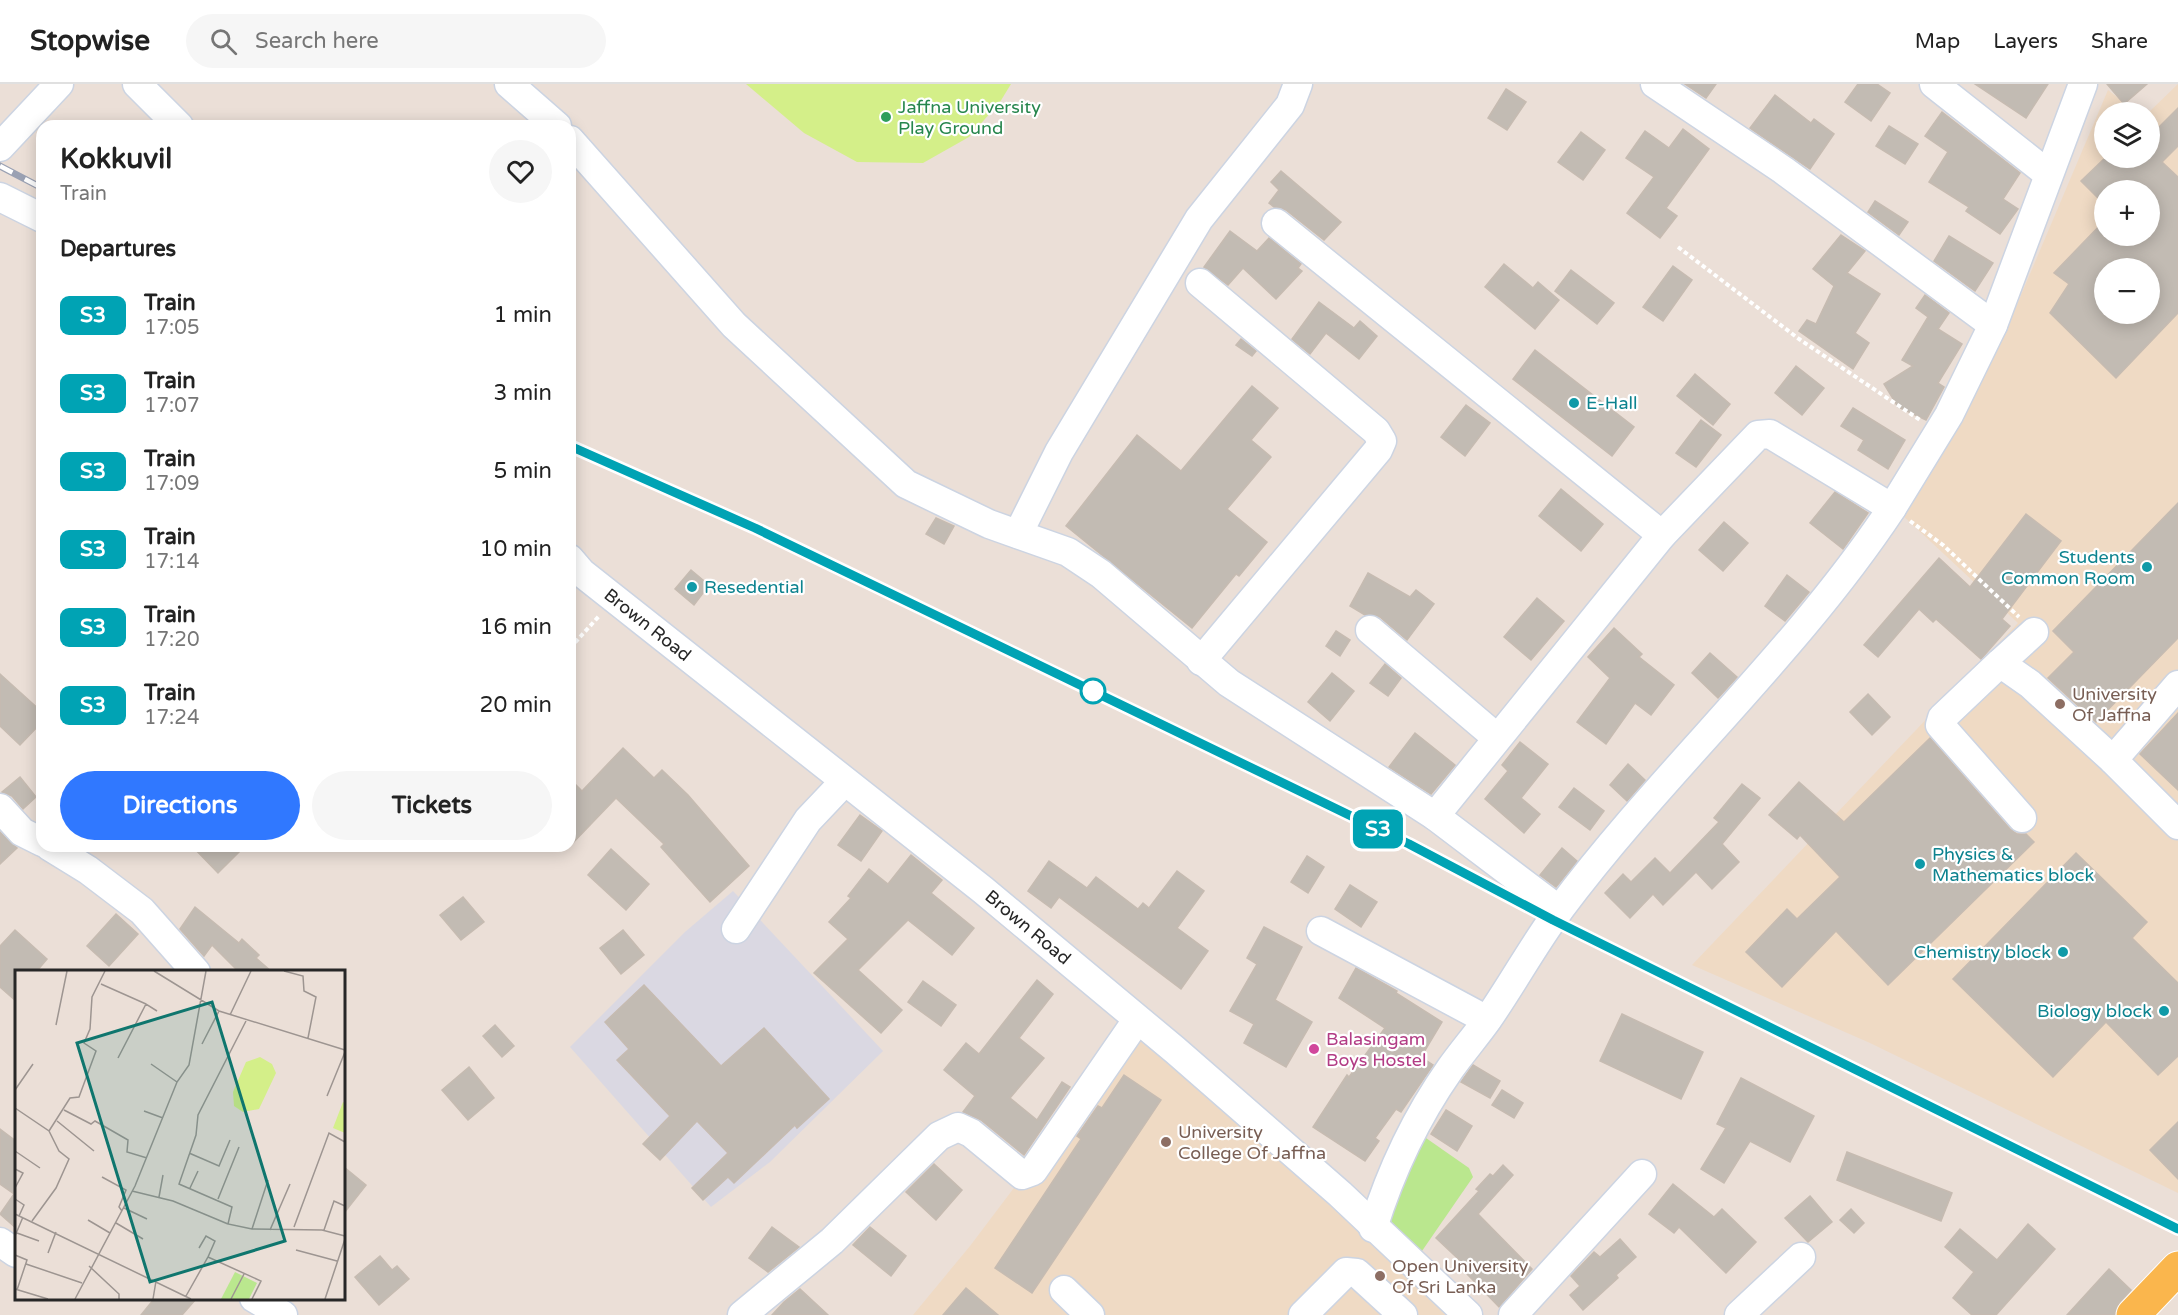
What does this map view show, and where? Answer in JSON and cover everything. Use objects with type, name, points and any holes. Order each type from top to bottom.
[{"type":"main road","points":[[2133,1315],[2178,1268]]},
{"type":"street","points":[[0,147],[59,84]]},
{"type":"street","points":[[137,84],[173,120]]},
{"type":"street","points":[[508,84],[550,120]]},
{"type":"street","points":[[1018,534],[1059,452],[1199,219],[1290,105],[1298,84]]},
{"type":"street","points":[[1655,84],[1783,170],[1993,325]]},
{"type":"street","points":[[1934,84],[2048,174]]},
{"type":"street","points":[[1373,1228],[1403,1145],[1450,1068],[1487,1020],[1559,910],[1647,804],[1765,671],[1870,542],[1892,508],[1938,432],[1993,325],[2083,84]]},
{"type":"street","points":[[576,147],[734,325],[906,484],[989,524],[1068,552],[1101,574],[1201,661],[1229,682],[1435,816],[1559,910]]},
{"type":"street","points":[[0,196],[36,215]]},
{"type":"street","points":[[1276,223],[1662,535]]},
{"type":"street","points":[[1200,283],[1376,431],[1382,441],[1378,450],[1201,661]]},
{"type":"street","points":[[1435,816],[1496,737],[1662,535],[1758,435],[1770,434],[1892,508]]},
{"type":"street","name":"Brown Road","points":[[576,572],[614,599],[983,890],[1340,1194],[1373,1228],[1468,1315]]},
{"type":"street","points":[[1370,630],[1496,737]]},
{"type":"street","points":[[2022,818],[1940,725],[1942,718],[2034,632]]},
{"type":"street","points":[[2000,663],[2030,684],[2113,760],[2178,825]]},
{"type":"street","points":[[2113,760],[2178,685]]},
{"type":"street","points":[[736,929],[808,820],[844,782]]},
{"type":"street","points":[[0,808],[22,832],[36,839]]},
{"type":"street","points":[[59,852],[88,870],[142,911],[194,970]]},
{"type":"street","points":[[1321,931],[1487,1020]]},
{"type":"street","points":[[742,1315],[832,1241],[939,1136],[958,1127],[971,1134],[1022,1175],[1033,1171],[1137,1020]]},
{"type":"street","points":[[1513,1315],[1642,1174]]},
{"type":"street","points":[[0,1242],[15,1252]]},
{"type":"street","points":[[1739,1315],[1801,1257]]},
{"type":"street","points":[[1303,1315],[1346,1272],[1357,1273],[1403,1315]]},
{"type":"street","points":[[1064,1290],[1090,1315]]},
{"type":"street","points":[[256,1300],[283,1315]]},
{"type":"path","points":[[1678,247],[1799,339],[1938,432]]},
{"type":"path","points":[[1892,508],[1943,545],[2034,632]]},
{"type":"path","points":[[576,641],[614,599]]},
{"type":"shaded area","name":"University Of Jaffna","points":[[2178,84],[2178,1193],[1870,1043],[1692,965],[2018,623],[1901,514],[2013,314],[2094,123],[2094,168],[2160,168],[2159,102]]},
{"type":"shaded area","name":"University Of Jaffna","points":[[2108,90],[2123,102],[2103,102]]},
{"type":"shaded area","points":[[733,891],[883,1051],[770,1162],[711,1207],[570,1047],[685,932]]},
{"type":"shaded area","name":"University College Of Jaffna","points":[[1143,1017],[1468,1315],[913,1315],[970,1246]]},
{"type":"green space","name":"Jaffna University Play Ground","points":[[746,84],[1011,84],[1000,102],[969,137],[923,163],[857,162],[804,133]]},
{"type":"green space","points":[[1413,1129],[1469,1168],[1473,1177],[1413,1264],[1373,1228]]},
{"type":"building","points":[[1685,84],[1716,84],[1706,98]]},
{"type":"building","points":[[1858,84],[1877,84],[1890,93],[1871,121],[1845,102]]},
{"type":"building","points":[[1975,84],[2048,84],[2026,118]]},
{"type":"building","points":[[2107,84],[2147,84],[2126,102],[2122,102]]},
{"type":"building","points":[[1506,89],[1526,102],[1507,130],[1488,118]]},
{"type":"building","points":[[1775,95],[1811,123],[1814,119],[1834,134],[1810,169],[1750,128]]},
{"type":"building","points":[[2178,108],[2178,146],[2162,162],[2178,177],[2178,313],[2116,378],[2050,313],[2069,284],[2054,273],[2094,231],[2094,246],[2160,246],[2160,180],[2094,180],[2094,194],[2081,181],[2095,168],[2160,168],[2160,126]]},
{"type":"building","points":[[1942,112],[2020,173],[2003,199],[2018,209],[2000,234],[1966,211],[1969,207],[1929,182],[1948,152],[1925,136]]},
{"type":"building","points":[[1889,126],[1918,144],[1905,164],[1876,146]]},
{"type":"building","points":[[1683,129],[1709,149],[1666,208],[1677,216],[1660,238],[1627,213],[1654,177],[1626,158],[1645,131],[1669,148]]},
{"type":"building","points":[[1581,132],[1605,150],[1583,180],[1558,162]]},
{"type":"building","points":[[1281,171],[1341,222],[1324,240],[1286,210],[1269,203],[1279,190],[1271,182]]},
{"type":"building","points":[[1875,201],[1908,222],[1899,235],[1868,212]]},
{"type":"building","points":[[1230,231],[1257,251],[1269,238],[1301,264],[1298,268],[1302,271],[1276,299],[1243,268],[1228,285],[1204,267]]},
{"type":"building","points":[[1841,235],[1865,251],[1847,273],[1880,294],[1855,333],[1869,343],[1853,369],[1799,331],[1807,320],[1816,324],[1834,286],[1813,269]]},
{"type":"building","points":[[1949,236],[1993,263],[1975,291],[1934,261]]},
{"type":"building","points":[[1504,264],[1533,288],[1538,282],[1559,300],[1535,329],[1485,287]]},
{"type":"building","points":[[1673,266],[1692,280],[1663,321],[1643,307]]},
{"type":"building","points":[[1571,270],[1614,303],[1597,324],[1555,291]]},
{"type":"building","points":[[1925,295],[1949,313],[1938,329],[1962,344],[1938,383],[1944,387],[1926,420],[1898,407],[1884,384],[1913,366],[1902,360],[1928,317],[1916,308]]},
{"type":"building","points":[[1319,302],[1354,328],[1360,321],[1377,336],[1359,359],[1326,333],[1310,354],[1292,339]]},
{"type":"building","points":[[1241,339],[1256,351],[1252,356],[1236,345]]},
{"type":"building","name":"E-Hall","points":[[1535,350],[1634,427],[1612,456],[1513,379]]},
{"type":"building","points":[[1796,366],[1824,388],[1802,415],[1775,393]]},
{"type":"building","points":[[1695,374],[1730,404],[1713,425],[1677,396]]},
{"type":"building","points":[[1252,386],[1278,408],[1251,440],[1271,457],[1227,509],[1267,542],[1239,576],[1236,574],[1192,628],[1066,526],[1137,435],[1181,471]]},
{"type":"building","points":[[1466,405],[1490,423],[1465,456],[1441,437]]},
{"type":"building","points":[[1853,408],[1905,440],[1888,469],[1858,450],[1864,440],[1841,426]]},
{"type":"building","points":[[1701,420],[1721,435],[1696,467],[1676,453]]},
{"type":"building","points":[[1561,489],[1603,524],[1581,551],[1539,516]]},
{"type":"building","points":[[1835,492],[1868,513],[1843,549],[1810,523]]},
{"type":"building","name":"Students Common Room","points":[[2178,503],[2178,638],[2096,722],[2048,678],[2074,652],[2053,631]]},
{"type":"building","points":[[2026,514],[2061,541],[2002,619],[2010,626],[1981,659],[1936,619],[1933,622],[1919,609],[1878,657],[1864,645],[1939,558],[1970,587]]},
{"type":"building","points":[[936,518],[954,526],[944,544],[926,534]]},
{"type":"building","points":[[1724,522],[1748,543],[1723,571],[1699,550]]},
{"type":"building","name":"Resedential","points":[[691,570],[709,585],[694,605],[675,589]]},
{"type":"building","points":[[1368,573],[1410,597],[1416,590],[1434,604],[1407,640],[1380,617],[1365,615],[1350,606]]},
{"type":"building","points":[[1787,575],[1809,592],[1785,621],[1765,606]]},
{"type":"building","points":[[1537,598],[1564,621],[1531,660],[1504,637]]},
{"type":"building","points":[[1614,628],[1642,654],[1639,657],[1674,685],[1651,715],[1635,703],[1606,744],[1577,722],[1610,678],[1588,657]]},
{"type":"building","points":[[1336,631],[1350,640],[1340,656],[1326,646]]},
{"type":"building","points":[[1710,653],[1737,677],[1718,698],[1692,673]]},
{"type":"building","points":[[1385,664],[1401,678],[1388,696],[1370,683]]},
{"type":"building","points":[[1332,673],[1354,691],[1330,721],[1308,702]]},
{"type":"building","points":[[0,674],[36,707],[36,728],[20,745],[0,726]]},
{"type":"building","points":[[1868,694],[1890,717],[1872,735],[1850,712]]},
{"type":"building","points":[[2178,713],[2178,790],[2140,754]]},
{"type":"building","points":[[1415,733],[1455,765],[1431,794],[1389,767]]},
{"type":"building","name":"Physics & Mathematics block","points":[[1930,738],[2010,829],[2017,834],[2026,834],[2034,842],[1888,985],[1836,931],[1782,987],[1746,952],[1787,909],[1797,919],[1840,877],[1800,835],[1797,839],[1769,815],[1799,782],[1844,822]]},
{"type":"building","points":[[1520,742],[1548,764],[1521,798],[1540,814],[1524,833],[1485,799],[1508,771],[1502,765]]},
{"type":"building","points":[[623,748],[654,778],[662,770],[688,795],[749,866],[710,902],[661,847],[664,844],[616,798],[576,840],[576,785],[582,791]]},
{"type":"building","points":[[1628,764],[1645,780],[1627,801],[1610,785]]},
{"type":"building","points":[[20,777],[36,797],[23,809],[12,796],[2,792]]},
{"type":"building","points":[[1742,784],[1760,798],[1722,844],[1739,862],[1712,889],[1696,872],[1663,905],[1653,894],[1630,918],[1605,893],[1623,874],[1631,882],[1655,858],[1670,873],[1719,822],[1714,818]]},
{"type":"building","points":[[1574,788],[1604,811],[1590,830],[1559,807]]},
{"type":"building","points":[[860,815],[882,831],[861,861],[838,845]]},
{"type":"building","points":[[0,832],[17,848],[0,864]]},
{"type":"building","points":[[1562,848],[1577,861],[1556,887],[1540,875]]},
{"type":"building","points":[[611,849],[649,884],[626,910],[588,875]]},
{"type":"building","points":[[198,852],[239,852],[218,873]]},
{"type":"building","name":"Chemistry block","points":[[2076,853],[2147,922],[2132,938],[2178,983],[2178,1056],[2158,1075],[2106,1022],[2053,1077],[1953,979]]},
{"type":"building","points":[[911,855],[942,880],[931,893],[974,928],[952,955],[908,920],[858,970],[902,1010],[881,1033],[814,973],[848,939],[829,922],[851,898],[848,896],[869,869],[888,884]]},
{"type":"building","points":[[1307,856],[1324,867],[1308,893],[1291,882]]},
{"type":"building","points":[[1049,861],[1087,888],[1096,877],[1138,909],[1143,903],[1149,908],[1177,871],[1204,891],[1177,928],[1208,951],[1181,989],[1059,897],[1051,908],[1028,891]]},
{"type":"building","points":[[1350,885],[1377,902],[1361,927],[1335,909]]},
{"type":"building","points":[[463,897],[484,922],[461,940],[440,915]]},
{"type":"building","points":[[195,907],[239,943],[242,939],[259,955],[256,958],[270,970],[237,970],[212,945],[204,956],[180,929]]},
{"type":"building","points":[[116,914],[138,934],[109,966],[87,946]]},
{"type":"building","points":[[1264,927],[1302,947],[1275,1000],[1312,1022],[1286,1067],[1244,1043],[1254,1024],[1230,1011],[1257,964],[1247,958]]},
{"type":"building","points":[[15,930],[47,959],[38,970],[15,970],[15,1000],[0,987],[0,946]]},
{"type":"building","points":[[623,930],[644,955],[621,974],[600,948]]},
{"type":"building","points":[[1356,968],[1397,991],[1396,993],[1442,1022],[1421,1057],[1433,1065],[1401,1112],[1396,1109],[1375,1138],[1379,1141],[1365,1161],[1313,1127],[1347,1075],[1349,1077],[1385,1028],[1339,998]]},
{"type":"building","points":[[1037,980],[1053,994],[1019,1038],[1044,1058],[1010,1098],[1037,1120],[1062,1082],[1070,1087],[1024,1155],[981,1120],[963,1112],[975,1096],[944,1070],[966,1043],[979,1054]]},
{"type":"building","points":[[923,981],[956,1005],[941,1026],[908,1002]]},
{"type":"building","points":[[644,985],[721,1066],[764,1028],[829,1099],[797,1128],[795,1125],[734,1183],[728,1177],[703,1200],[692,1188],[728,1153],[697,1121],[660,1160],[643,1144],[670,1116],[617,1060],[629,1049],[605,1022]]},
{"type":"building","points":[[1622,1014],[1703,1052],[1681,1099],[1600,1061]]},
{"type":"building","points":[[495,1025],[514,1046],[502,1057],[483,1036]]},
{"type":"building","points":[[1473,1065],[1500,1081],[1490,1098],[1461,1082]]},
{"type":"building","points":[[469,1067],[494,1098],[468,1120],[442,1090]]},
{"type":"building","points":[[1124,1075],[1161,1100],[1032,1293],[995,1268],[1081,1139],[1077,1136],[1098,1106],[1102,1108]]},
{"type":"building","points":[[1741,1078],[1814,1116],[1790,1162],[1750,1141],[1724,1183],[1701,1169],[1726,1128],[1717,1124]]},
{"type":"building","points":[[1502,1090],[1523,1103],[1514,1118],[1492,1105]]},
{"type":"building","points":[[1446,1110],[1472,1126],[1457,1151],[1431,1134]]},
{"type":"building","points":[[2178,1122],[2178,1179],[2150,1150]]},
{"type":"building","points":[[0,1129],[15,1140],[15,1227],[0,1214],[14,1194],[0,1184]]},
{"type":"building","points":[[1847,1152],[1952,1193],[1941,1221],[1837,1180]]},
{"type":"building","points":[[934,1164],[962,1190],[936,1220],[906,1192]]},
{"type":"building","points":[[1503,1165],[1513,1175],[1478,1214],[1532,1269],[1499,1307],[1467,1274],[1470,1270],[1436,1238],[1479,1191],[1476,1189],[1490,1174],[1493,1176]]},
{"type":"building","points":[[345,1168],[366,1185],[345,1212]]},
{"type":"building","points":[[1673,1184],[1714,1217],[1722,1209],[1756,1242],[1726,1273],[1679,1227],[1674,1233],[1649,1214]]},
{"type":"building","points":[[1810,1196],[1832,1222],[1808,1242],[1785,1218]]},
{"type":"building","points":[[1851,1209],[1864,1223],[1854,1233],[1840,1220]]},
{"type":"building","points":[[2028,1224],[2055,1249],[1996,1315],[1972,1315],[1953,1298],[1974,1272],[1945,1247],[1960,1229],[1997,1260]]},
{"type":"building","points":[[772,1227],[799,1247],[768,1272],[749,1258]]},
{"type":"building","points":[[870,1227],[906,1256],[891,1276],[853,1245]]},
{"type":"building","points":[[1620,1239],[1636,1257],[1616,1275],[1618,1278],[1583,1310],[1570,1295],[1580,1286],[1571,1276],[1594,1252],[1600,1257]]},
{"type":"building","points":[[380,1256],[392,1270],[397,1266],[409,1279],[379,1305],[355,1277]]},
{"type":"building","points":[[2109,1269],[2131,1290],[2119,1303],[2115,1315],[2067,1315]]},
{"type":"building","points":[[966,1288],[998,1315],[943,1315]]},
{"type":"building","points":[[800,1289],[828,1315],[772,1315],[784,1302]]},
{"type":"building","points":[[153,1300],[195,1300],[182,1315],[141,1315]]},
{"type":"railway","points":[[0,166],[36,185]]},
{"type":"railway","points":[[576,449],[755,528],[1409,844],[1553,920],[2178,1229]]},
{"type":"train","name":"S3","points":[[576,449],[755,528],[1409,844],[1553,920],[2178,1229]]},
{"type":"place","name":"Jaffna University Play Ground","points":[[886,117]]},
{"type":"place","name":"E-Hall","points":[[1574,403]]},
{"type":"place","name":"Students Common Room","points":[[2147,567]]},
{"type":"place","name":"Resedential","points":[[692,587]]},
{"type":"place","name":"University Of Jaffna","points":[[2060,704]]},
{"type":"place","name":"Physics & Mathematics block","points":[[1920,864]]},
{"type":"place","name":"Chemistry block","points":[[2063,952]]},
{"type":"place","name":"Biology block","points":[[2164,1011]]},
{"type":"place","name":"Balasingam Boys Hostel","points":[[1314,1049]]},
{"type":"place","name":"University College Of Jaffna","points":[[1166,1142]]},
{"type":"place","name":"Open University Of Sri Lanka","points":[[1380,1276]]}]
